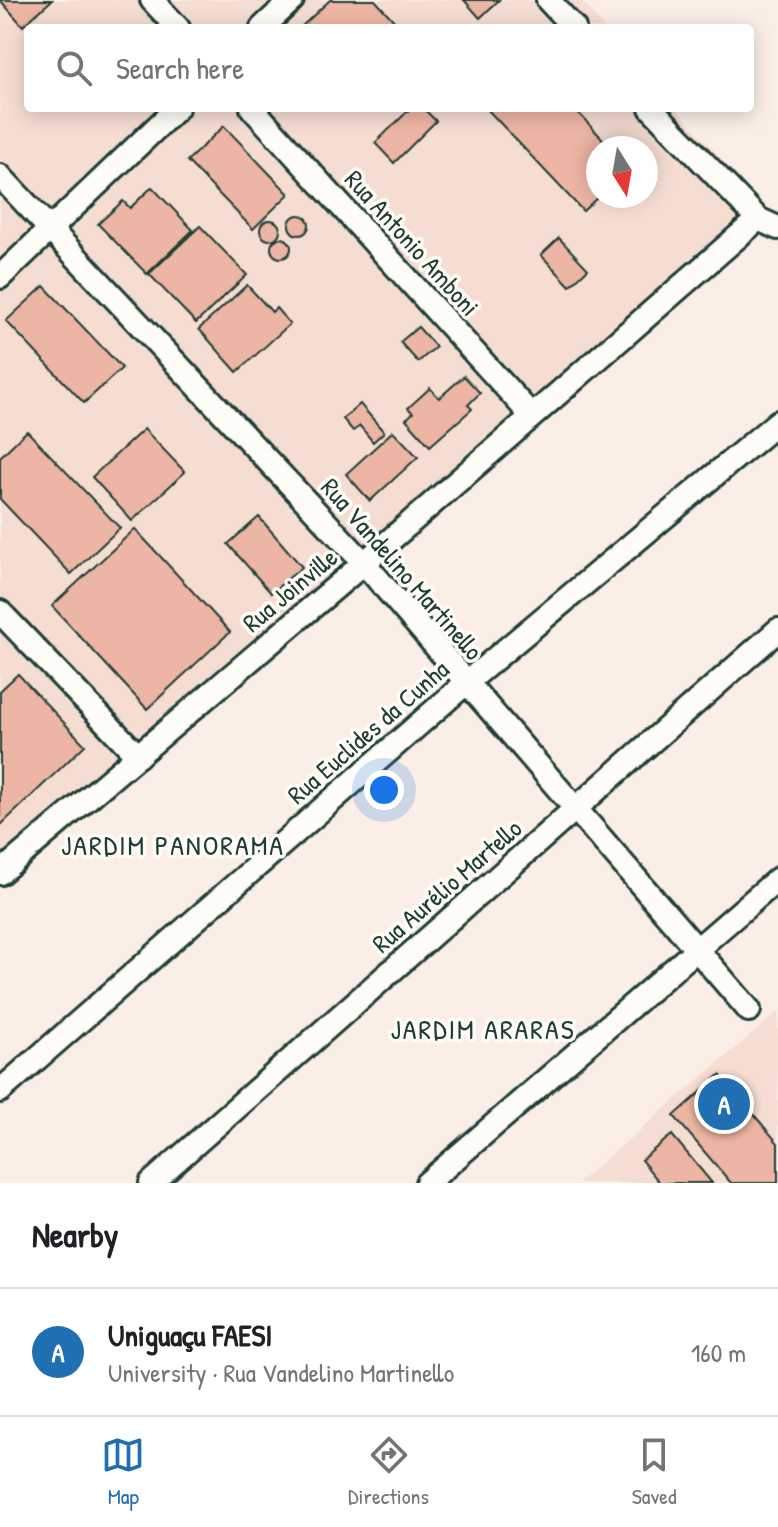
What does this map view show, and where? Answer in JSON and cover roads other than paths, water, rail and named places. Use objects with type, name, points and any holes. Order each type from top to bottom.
[{"type":"street","points":[[152,0],[174,24]]},
{"type":"street","points":[[266,24],[292,0]]},
{"type":"street","points":[[548,0],[570,24]]},
{"type":"street","points":[[0,277],[173,112]]},
{"type":"street","name":"Rua Antonio Amboni","points":[[256,112],[531,415]]},
{"type":"street","points":[[655,112],[768,223]]},
{"type":"street","name":"Rua Vandelino Martinello","points":[[0,176],[364,563],[749,1010]]},
{"type":"street","name":"Rua Joinville","points":[[0,873],[364,563],[531,415],[768,223]]},
{"type":"street","name":"Rua Euclides da Cunha","points":[[0,1091],[466,683],[778,422]]},
{"type":"street","points":[[0,612],[138,756]]},
{"type":"street","name":"Rua Aurélio Martello","points":[[151,1183],[778,630]]},
{"type":"street","points":[[427,1183],[778,879]]},
{"type":"place","name":"Uniguaçu FAESI","points":[[724,1104]]},
{"type":"district","name":"JARDIM PANORAMA","points":[[173,845]]},
{"type":"district","name":"JARDIM ARARAS","points":[[483,1029]]}]
